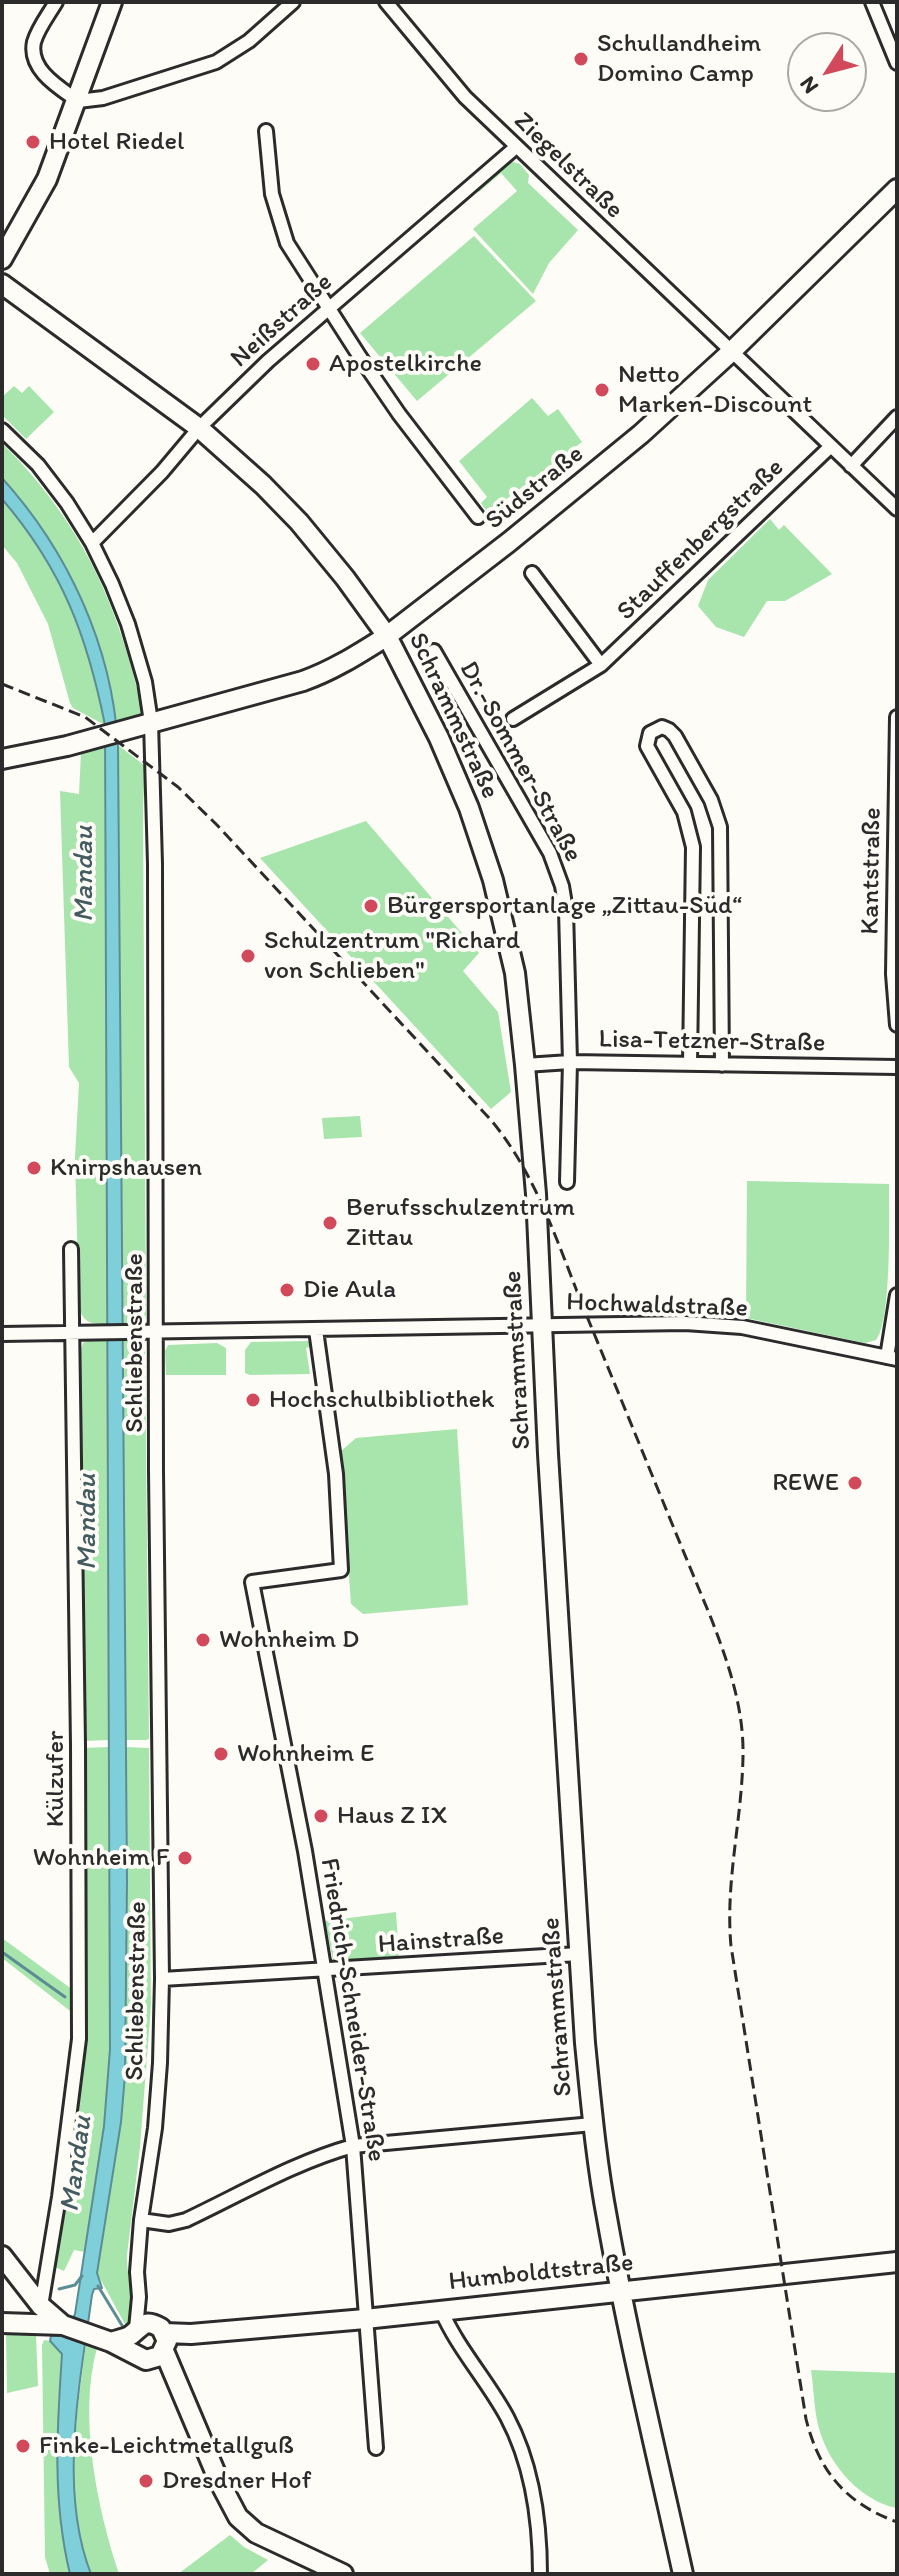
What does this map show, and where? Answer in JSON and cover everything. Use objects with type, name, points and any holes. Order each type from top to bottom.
[{"type":"main road","points":[[2,259],[47,179],[112,2]]},
{"type":"main road","name":"Südstraße","points":[[2,759],[79,743],[324,674],[387,636],[610,462],[731,352],[897,189]]},
{"type":"main road","name":"Schrammstraße","points":[[2,284],[199,428],[299,522],[387,636],[455,773],[493,880],[515,973],[536,1194],[579,1954],[593,2124],[620,2290],[683,2574]]},
{"type":"main road","points":[[2,2256],[54,2319]]},
{"type":"main road","name":"Humboldtstraße","points":[[151,2341],[191,2334],[365,2319],[897,2262]]},
{"type":"main road","points":[[2,2323],[54,2319],[111,2342],[151,2341],[180,2391],[238,2517],[256,2533],[343,2574]]},
{"type":"street","points":[[56,2],[33,47],[45,78],[78,101],[103,98],[216,62],[249,41],[293,2]]},
{"type":"street","name":"Ziegelstraße","points":[[386,2],[465,97],[897,509]]},
{"type":"street","points":[[872,2],[897,63]]},
{"type":"street","points":[[266,131],[272,194],[287,243],[399,414],[478,517]]},
{"type":"street","name":"Neißstraße","points":[[92,543],[162,472],[199,428],[268,361],[516,147]]},
{"type":"street","points":[[851,466],[897,417]]},
{"type":"street","name":"Schliebenstraße","points":[[2,430],[38,465],[92,543],[128,624],[145,682],[155,864],[156,1480],[162,1979],[155,2128],[141,2220],[137,2272],[139,2297],[151,2341]]},
{"type":"street","name":"Stauffenbergstraße","points":[[513,719],[601,665],[831,446]]},
{"type":"street","points":[[532,573],[601,665]]},
{"type":"street","name":"Dr.-Sommer-Straße","points":[[434,651],[550,853],[562,886],[566,910],[570,1062],[567,1182]]},
{"type":"street","name":"Kantstraße","points":[[897,717],[893,974],[897,1025]]},
{"type":"street","points":[[690,1064],[693,847],[684,812],[647,746],[649,735],[662,727],[675,736],[711,800],[720,827],[722,1065]]},
{"type":"street","name":"Lisa-Tetzner-Straße","points":[[525,1065],[570,1062],[897,1067]]},
{"type":"street","name":"Külzufer","points":[[54,2319],[59,2199],[79,2039],[71,1249]]},
{"type":"street","points":[[892,1358],[897,1295]]},
{"type":"street","name":"Hochwaldstraße","points":[[2,1334],[685,1323],[724,1325],[892,1358]]},
{"type":"street","name":"Friedrich-Schneider-Straße","points":[[316,1330],[336,1474],[341,1570],[252,1582],[305,1851],[353,2146],[376,2448]]},
{"type":"street","name":"Hainstraße","points":[[162,1979],[579,1954]]},
{"type":"street","points":[[141,2220],[169,2224],[186,2220],[292,2168],[353,2146],[593,2124]]},
{"type":"street","points":[[441,2310],[449,2328],[506,2415],[525,2454],[540,2540],[540,2574]]},
{"type":"green space","points":[[503,163],[520,164],[529,175],[528,183],[578,230],[549,263],[533,294],[473,229],[517,191],[501,173],[479,192],[475,187]]},
{"type":"green space","points":[[474,236],[536,301],[417,401],[360,333]]},
{"type":"green space","points":[[14,386],[22,393],[29,386],[54,412],[26,439],[2,415],[2,397]]},
{"type":"green space","points":[[532,398],[548,416],[558,409],[582,442],[488,513],[481,503],[487,497],[459,461]]},
{"type":"green space","points":[[2,443],[54,503],[93,567],[122,636],[143,713],[117,722],[100,654],[77,592],[45,534],[2,478]]},
{"type":"green space","points":[[2,499],[41,551],[69,604],[90,662],[105,725],[73,708],[70,703],[48,624],[17,563],[2,545]]},
{"type":"green space","points":[[770,519],[779,530],[784,525],[832,574],[785,601],[767,601],[744,637],[716,627],[698,606],[708,580]]},
{"type":"green space","points":[[118,745],[145,766],[146,1317],[141,1324],[122,1324]]},
{"type":"green space","points":[[105,746],[107,1324],[97,1324],[84,1317],[79,1308],[75,1157],[79,1083],[69,1067],[60,791],[79,794],[81,752]]},
{"type":"green space","name":"Bürgersportanlage „Zittau-Süd“","points":[[366,821],[479,953],[463,971],[498,1012],[511,1092],[491,1109],[260,858]]},
{"type":"green space","points":[[360,1116],[362,1137],[324,1139],[322,1118]]},
{"type":"green space","points":[[747,1181],[889,1184],[887,1290],[885,1312],[876,1340],[865,1343],[746,1318]]},
{"type":"green space","points":[[122,1340],[141,1340],[145,1351],[149,1739],[146,1740],[126,1740]]},
{"type":"green space","points":[[87,1341],[108,1341],[109,1740],[83,1741],[81,1350]]},
{"type":"green space","points":[[311,1341],[313,1346],[306,1348],[310,1374],[245,1373],[245,1350],[251,1342]]},
{"type":"green space","points":[[217,1343],[226,1348],[226,1375],[166,1375],[165,1351],[168,1345]]},
{"type":"green space","points":[[457,1429],[468,1605],[363,1614],[351,1604],[340,1452],[356,1438]]},
{"type":"green space","points":[[109,1747],[110,2049],[104,2126],[85,2252],[74,2250],[64,2271],[55,2267],[83,2040],[83,1748]]},
{"type":"green space","points":[[126,1747],[149,1748],[151,2005],[140,2147],[127,2255],[131,2309],[126,2326],[97,2273],[121,2122],[125,2075]]},
{"type":"green space","points":[[396,1912],[399,1958],[333,1961],[325,1921]]},
{"type":"green space","points":[[2,1938],[73,1990],[74,2014],[2,1958]]},
{"type":"green space","points":[[6,2335],[36,2335],[38,2386],[7,2393]]},
{"type":"green space","points":[[44,2340],[50,2341],[62,2353],[58,2491],[70,2574],[50,2574],[45,2557]]},
{"type":"green space","points":[[86,2344],[97,2348],[89,2403],[90,2432],[97,2491],[119,2574],[91,2574],[77,2518],[74,2459]]},
{"type":"green space","points":[[811,2370],[897,2373],[897,2508],[860,2490],[832,2458],[818,2425]]},
{"type":"green space","points":[[230,2535],[268,2560],[251,2574],[178,2574]]},
{"type":"water","points":[[2,478],[47,537],[82,602],[107,672],[118,745],[127,1881],[125,2075],[121,2122],[97,2273],[102,2288],[94,2289],[92,2295],[75,2436],[76,2507],[81,2542],[91,2574],[70,2574],[64,2546],[57,2464],[62,2354],[50,2341],[51,2336],[65,2334],[75,2314],[104,2126],[110,2049],[105,725],[90,662],[69,604],[41,551],[2,499]]},
{"type":"waterway","points":[[2,1952],[65,1997]]},
{"type":"waterway","points":[[59,2289],[75,2285],[82,2276]]},
{"type":"waterway","points":[[98,2286],[123,2327]]},
{"type":"railway","points":[[2,684],[85,717],[178,787],[490,1119],[507,1140],[534,1187],[711,1618],[734,1686],[741,1720],[743,1756],[730,1898],[731,1946],[806,2419],[818,2454],[837,2483],[863,2505],[897,2522]]},
{"type":"place","name":"Schullandheim Domino Camp","points":[[581,59]]},
{"type":"place","name":"Hotel Riedel","points":[[33,142]]},
{"type":"place","name":"Apostelkirche","points":[[313,364]]},
{"type":"place","name":"Netto Marken-Discount","points":[[602,390]]},
{"type":"place","name":"Bürgersportanlage „Zittau-Süd“","points":[[371,906]]},
{"type":"place","name":"Schulzentrum \"Richard von Schlieben\"","points":[[248,956]]},
{"type":"place","name":"Knirpshausen","points":[[34,1168]]},
{"type":"place","name":"Berufsschulzentrum Zittau","points":[[330,1223]]},
{"type":"place","name":"Die Aula","points":[[287,1290]]},
{"type":"place","name":"Hochschulbibliothek","points":[[253,1400]]},
{"type":"place","name":"REWE","points":[[855,1483]]},
{"type":"place","name":"Wohnheim D","points":[[203,1640]]},
{"type":"place","name":"Wohnheim E","points":[[221,1754]]},
{"type":"place","name":"Haus Z IX","points":[[321,1816]]},
{"type":"place","name":"Wohnheim F","points":[[185,1858]]},
{"type":"place","name":"Finke-Leichtmetallguß","points":[[23,2446]]},
{"type":"place","name":"Dresdner Hof","points":[[146,2481]]},
{"type":"water label","name":"Mandau","points":[[85,874]]},
{"type":"water label","name":"Mandau","points":[[88,1522]]},
{"type":"water label","name":"Mandau","points":[[77,2164]]}]
